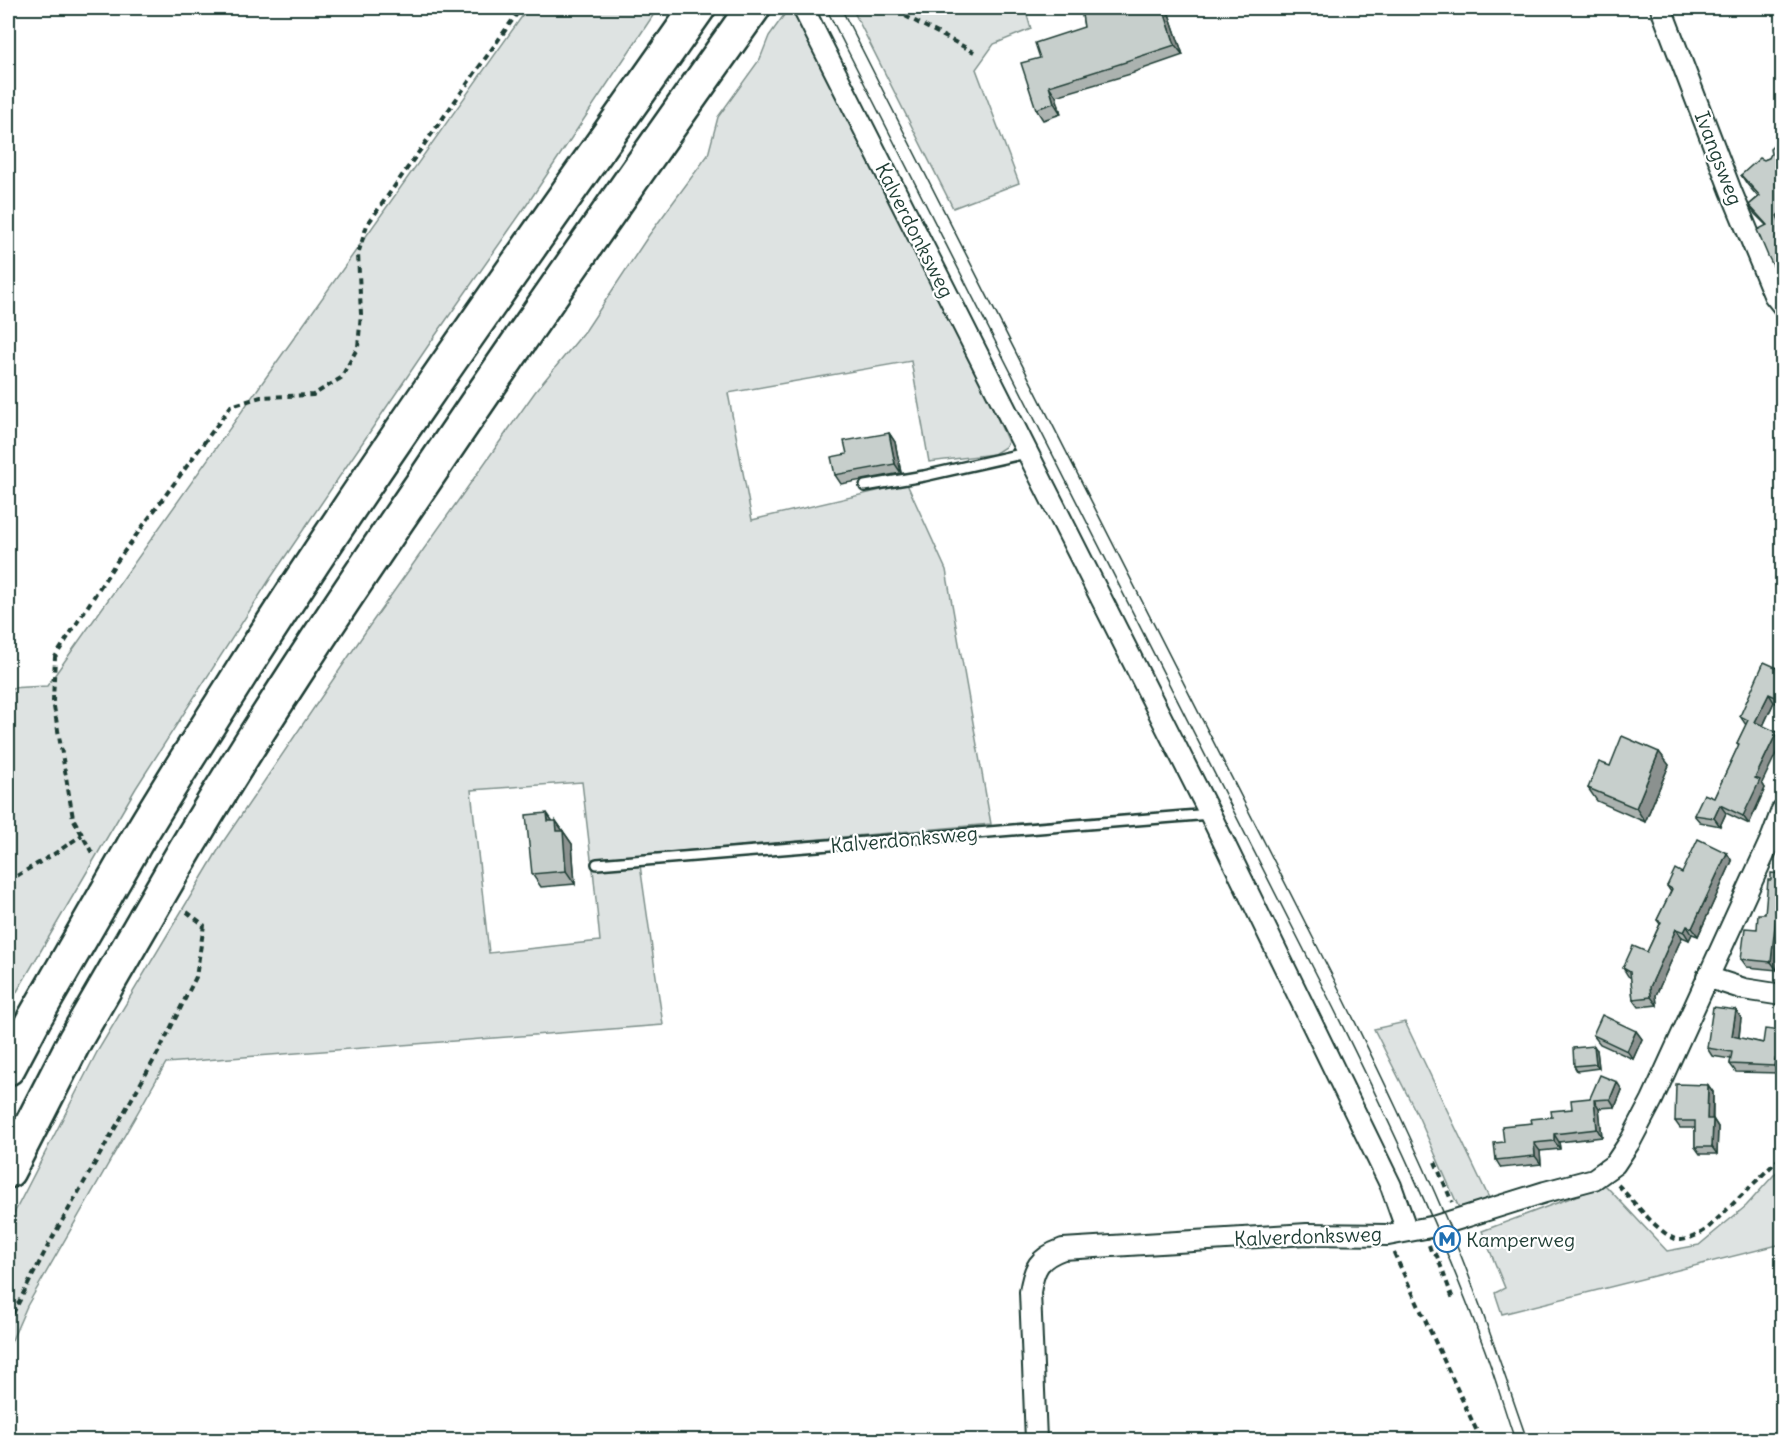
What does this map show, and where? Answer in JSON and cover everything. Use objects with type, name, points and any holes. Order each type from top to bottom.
[{"type":"highway","points":[[8,1068],[158,806],[295,589],[445,366],[698,8]]},
{"type":"highway","points":[[8,1171],[75,1040],[171,874],[335,612],[483,393],[751,10]]},
{"type":"street","name":"Kalverdonksweg","points":[[803,8],[1210,814],[1391,1186],[1406,1231],[1307,1234],[1063,1249],[1049,1254],[1038,1264],[1033,1274],[1030,1292],[1036,1440]]},
{"type":"street","name":"Ivangsweg","points":[[1661,8],[1731,191],[1774,295],[1782,305]]},
{"type":"street","points":[[1406,1231],[1458,1219],[1594,1179],[1615,1164],[1631,1140],[1652,1100],[1772,837],[1782,810]]},
{"type":"street","points":[[1707,977],[1744,988],[1782,995]]},
{"type":"lane","points":[[865,486],[924,476],[1026,453]]},
{"type":"lane","name":"Kalverdonksweg","points":[[597,864],[1210,814]]},
{"type":"path","points":[[92,853],[73,818],[53,701],[55,657],[116,564],[231,406],[261,397],[313,395],[341,378],[358,347],[361,314],[358,254],[367,225],[521,8]]},
{"type":"path","points":[[898,8],[908,18],[974,52]]},
{"type":"path","points":[[8,881],[82,835]]},
{"type":"path","points":[[8,1323],[50,1242],[159,1051],[196,978],[204,925],[187,912]]},
{"type":"path","points":[[1606,1172],[1658,1228],[1668,1237],[1679,1240],[1693,1237],[1707,1229],[1782,1156]]},
{"type":"path","points":[[1435,1162],[1458,1219]]},
{"type":"path","points":[[1454,1299],[1437,1256],[1406,1231],[1394,1253],[1481,1440]]},
{"type":"shaded area","points":[[528,8],[658,8],[526,206],[270,579],[136,788],[8,1007],[8,688],[47,686]]},
{"type":"shaded area","points":[[789,8],[972,362],[1008,442],[1005,447],[994,454],[929,462],[911,361],[728,393],[752,520],[907,484],[946,570],[991,824],[591,859],[582,782],[471,790],[489,953],[600,941],[593,869],[640,865],[663,1025],[166,1063],[27,1306],[8,1349],[8,1225],[97,1052],[223,842],[370,625],[535,392],[586,330],[649,235],[708,155],[718,117],[760,59],[769,36]]},
{"type":"shaded area","points":[[852,8],[1025,8],[1031,29],[994,44],[976,69],[1019,183],[953,208]]},
{"type":"shaded area","points":[[1405,1022],[1490,1200],[1459,1208],[1419,1118],[1374,1029]]},
{"type":"shaded area","points":[[1782,1166],[1782,1244],[1502,1314],[1495,1293],[1505,1288],[1482,1231],[1605,1185],[1667,1251],[1699,1245],[1746,1206]]},
{"type":"building","points":[[1081,8],[1163,8],[1175,45],[1049,86],[1054,103],[1036,109],[1021,63],[1040,58],[1035,43],[1084,27]]},
{"type":"building","points":[[1782,138],[1782,211],[1777,216],[1782,227],[1782,283],[1757,230],[1767,225],[1749,205],[1760,196],[1741,175],[1760,158],[1764,160],[1769,158],[1770,149]]},
{"type":"building","points":[[889,433],[895,464],[835,475],[831,457],[847,454],[844,441]]},
{"type":"building","points":[[1764,662],[1782,670],[1782,700],[1769,694],[1755,722],[1777,732],[1755,778],[1760,780],[1743,816],[1720,805],[1714,818],[1694,815],[1704,794],[1714,798],[1739,744],[1737,743],[1748,720],[1740,716]]},
{"type":"building","points":[[1622,736],[1659,752],[1636,808],[1588,788],[1599,762],[1610,766]]},
{"type":"building","points":[[547,813],[548,821],[556,821],[557,831],[563,831],[566,871],[532,874],[526,815]]},
{"type":"building","points":[[1698,839],[1727,853],[1692,928],[1687,926],[1684,932],[1676,929],[1650,987],[1651,997],[1633,999],[1630,972],[1623,968],[1633,946],[1647,952],[1661,922],[1657,920],[1672,889],[1667,886],[1675,869],[1682,873]]},
{"type":"building","points":[[1771,873],[1782,874],[1782,914],[1776,916],[1771,962],[1741,959],[1745,928],[1757,929],[1758,914],[1765,914],[1768,880],[1771,880]]},
{"type":"building","points":[[1713,1007],[1736,1010],[1732,1036],[1763,1043],[1765,1029],[1782,1031],[1782,1060],[1775,1059],[1774,1066],[1730,1064],[1732,1052],[1707,1048]]},
{"type":"building","points":[[1602,1015],[1636,1031],[1627,1051],[1593,1035]]},
{"type":"building","points":[[1594,1046],[1596,1064],[1574,1066],[1573,1048]]},
{"type":"building","points":[[1600,1075],[1617,1082],[1610,1099],[1594,1100],[1597,1129],[1554,1134],[1554,1141],[1534,1143],[1535,1156],[1496,1160],[1494,1143],[1504,1142],[1502,1126],[1532,1123],[1531,1119],[1552,1117],[1551,1111],[1572,1109],[1571,1100],[1590,1098]]},
{"type":"building","points":[[1676,1084],[1708,1085],[1707,1119],[1713,1119],[1712,1147],[1695,1147],[1695,1121],[1675,1121]]},
{"type":"tram line","points":[[826,8],[1374,1090],[1449,1259],[1487,1357],[1515,1440]]},
{"type":"tram line","points":[[841,8],[1383,1080],[1458,1248],[1527,1440]]},
{"type":"place","name":"Kamperweg","points":[[1447,1239]]}]
